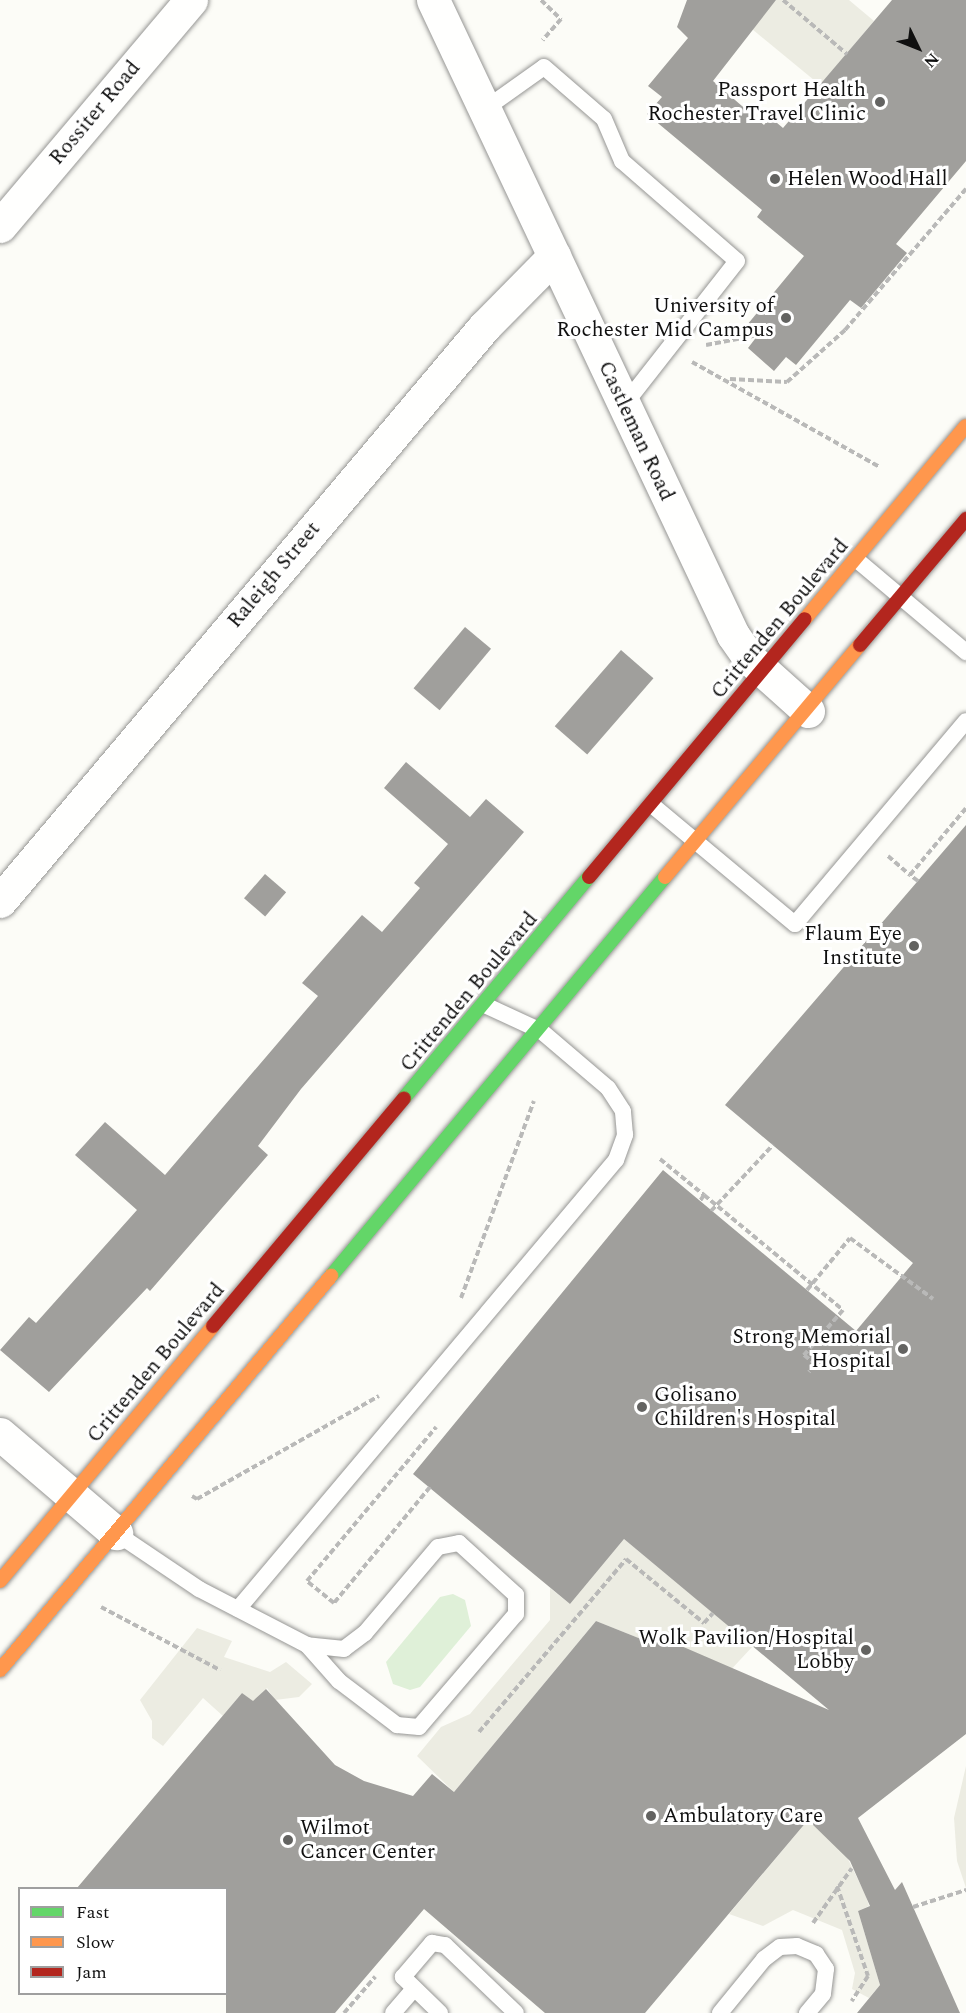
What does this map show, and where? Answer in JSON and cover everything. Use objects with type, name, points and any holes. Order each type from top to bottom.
[{"type":"street","name":"Rossiter Road","points":[[0,226],[191,0]]},
{"type":"street","name":"Castleman Road","points":[[433,0],[733,635],[763,672],[808,711]]},
{"type":"street","name":"Raleigh Street","points":[[0,901],[476,336],[554,256]]},
{"type":"street","name":"Crittenden Boulevard","points":[[0,1581],[485,1005],[966,426]]},
{"type":"street","points":[[0,1670],[541,1031],[966,519]]},
{"type":"street","points":[[0,1434],[116,1533]]},
{"type":"lane","points":[[485,109],[544,67],[604,119],[622,161],[737,261],[624,405]]},
{"type":"lane","points":[[857,560],[966,652]]},
{"type":"lane","points":[[652,805],[696,844],[795,924],[966,721]]},
{"type":"lane","points":[[238,1609],[616,1160],[625,1135],[623,1112],[608,1088],[541,1031],[485,1005]]},
{"type":"lane","points":[[116,1533],[238,1609],[307,1645],[376,1711],[397,1725],[419,1727],[516,1614],[516,1594],[459,1543],[438,1547],[365,1633],[344,1649],[307,1645]]},
{"type":"lane","points":[[440,2013],[412,1991],[403,1977],[432,1943],[445,1945],[516,2013]]},
{"type":"lane","points":[[720,2013],[764,1959],[780,1947],[797,1946],[816,1954],[826,1969],[823,1994],[807,2013]]},
{"type":"lane","points":[[393,2013],[412,1991]]},
{"type":"path","points":[[538,45],[561,19],[541,0]]},
{"type":"path","points":[[783,0],[847,54]]},
{"type":"path","points":[[730,379],[787,382],[845,330],[966,189]]},
{"type":"path","points":[[692,362],[705,345],[758,335]]},
{"type":"path","points":[[663,358],[692,362],[730,379],[880,467]]},
{"type":"path","points":[[910,874],[966,808]]},
{"type":"path","points":[[888,856],[918,882]]},
{"type":"path","points":[[459,1304],[534,1101]]},
{"type":"path","points":[[711,1211],[773,1145]]},
{"type":"path","points":[[660,1159],[843,1310],[804,1356],[815,1364],[809,1372]]},
{"type":"path","points":[[700,1201],[704,1194]]},
{"type":"path","points":[[807,1290],[850,1238],[933,1299]]},
{"type":"path","points":[[185,1491],[196,1499],[391,1389]]},
{"type":"path","points":[[430,1487],[334,1603],[307,1581],[436,1427]]},
{"type":"path","points":[[479,1732],[626,1559],[704,1623],[713,1613]]},
{"type":"path","points":[[96,1600],[220,1670]]},
{"type":"path","points":[[797,1946],[837,1886],[852,1868]]},
{"type":"path","points":[[837,1886],[868,1976],[847,2006]]},
{"type":"path","points":[[913,1907],[966,1890]]},
{"type":"path","points":[[344,2013],[381,1970]]},
{"type":"green space","points":[[453,1594],[465,1600],[471,1626],[420,1687],[410,1690],[393,1684],[386,1662],[440,1597]]},
{"type":"shaded area","points":[[776,0],[849,0],[874,21],[820,85],[752,29]]},
{"type":"shaded area","points":[[624,1539],[753,1646],[726,1675],[658,1636],[651,1643],[596,1621],[454,1792],[417,1756],[441,1727],[470,1714],[550,1620],[550,1588],[570,1604]]},
{"type":"shaded area","points":[[197,1628],[232,1641],[224,1657],[270,1672],[286,1662],[312,1684],[299,1697],[275,1700],[267,1688],[253,1702],[242,1693],[223,1716],[203,1698],[163,1746],[152,1738],[152,1721],[140,1700]]},
{"type":"shaded area","points":[[966,1766],[966,1888],[957,1861],[954,1818]]},
{"type":"shaded area","points":[[808,1820],[846,1855],[866,1896],[869,1906],[858,1911],[880,1985],[869,1998],[852,1989],[855,1973],[842,1930],[793,1910],[763,1926],[729,1914]]},
{"type":"building","name":"Helen Wood Hall","points":[[687,0],[776,0],[713,81],[764,125],[770,117],[783,128],[892,0],[966,0],[966,161],[896,244],[907,253],[861,308],[850,300],[796,365],[786,357],[774,371],[748,348],[758,335],[747,325],[804,256],[757,217],[762,210],[647,114],[662,97],[648,86],[688,38],[677,27]]},
{"type":"building","points":[[465,627],[491,649],[440,710],[414,688]]},
{"type":"building","points":[[621,650],[653,678],[587,754],[555,726]]},
{"type":"building","points":[[406,762],[470,817],[486,799],[524,832],[301,1089],[258,1146],[268,1155],[150,1291],[147,1288],[49,1392],[0,1350],[29,1317],[36,1323],[137,1210],[75,1155],[105,1122],[165,1175],[318,996],[302,983],[362,915],[382,932],[420,888],[414,883],[448,844],[384,788]]},
{"type":"building","points":[[966,825],[966,1734],[858,1818],[895,1890],[902,1882],[960,2013],[857,2013],[880,1985],[858,1911],[870,1906],[850,1861],[808,1820],[645,2013],[545,2013],[424,1909],[335,2013],[226,2013],[228,1887],[78,1887],[242,1693],[253,1701],[266,1689],[335,1765],[364,1781],[413,1796],[432,1774],[454,1792],[596,1621],[651,1643],[658,1636],[829,1710],[624,1539],[570,1604],[413,1474],[663,1170],[856,1331],[913,1263],[725,1105]]},
{"type":"building","points":[[265,874],[286,892],[265,917],[244,898]]},
{"type":"traffic: fast","points":[[404,1098],[589,877]]},
{"type":"traffic: fast","points":[[331,1276],[665,877]]},
{"type":"traffic: slow","points":[[805,619],[966,426]]},
{"type":"traffic: slow","points":[[665,877],[860,645]]},
{"type":"traffic: slow","points":[[0,1670],[331,1276]]},
{"type":"traffic: slow","points":[[0,1581],[213,1326]]},
{"type":"traffic: jam","points":[[860,645],[966,519]]},
{"type":"traffic: jam","points":[[589,877],[805,619]]},
{"type":"traffic: jam","points":[[213,1326],[404,1098]]},
{"type":"place","name":"Passport Health Rochester Travel Clinic","points":[[880,102]]},
{"type":"place","name":"Helen Wood Hall","points":[[775,179]]},
{"type":"place","name":"University of Rochester Mid Campus","points":[[786,318]]},
{"type":"place","name":"Flaum Eye Institute","points":[[914,946]]},
{"type":"place","name":"Strong Memorial Hospital","points":[[903,1349]]},
{"type":"place","name":"Golisano Children's Hospital","points":[[642,1407]]},
{"type":"place","name":"Wolk Pavilion/Hospital Lobby","points":[[866,1650]]},
{"type":"place","name":"Ambulatory Care","points":[[651,1816]]},
{"type":"place","name":"Wilmot Cancer Center","points":[[288,1840]]}]
